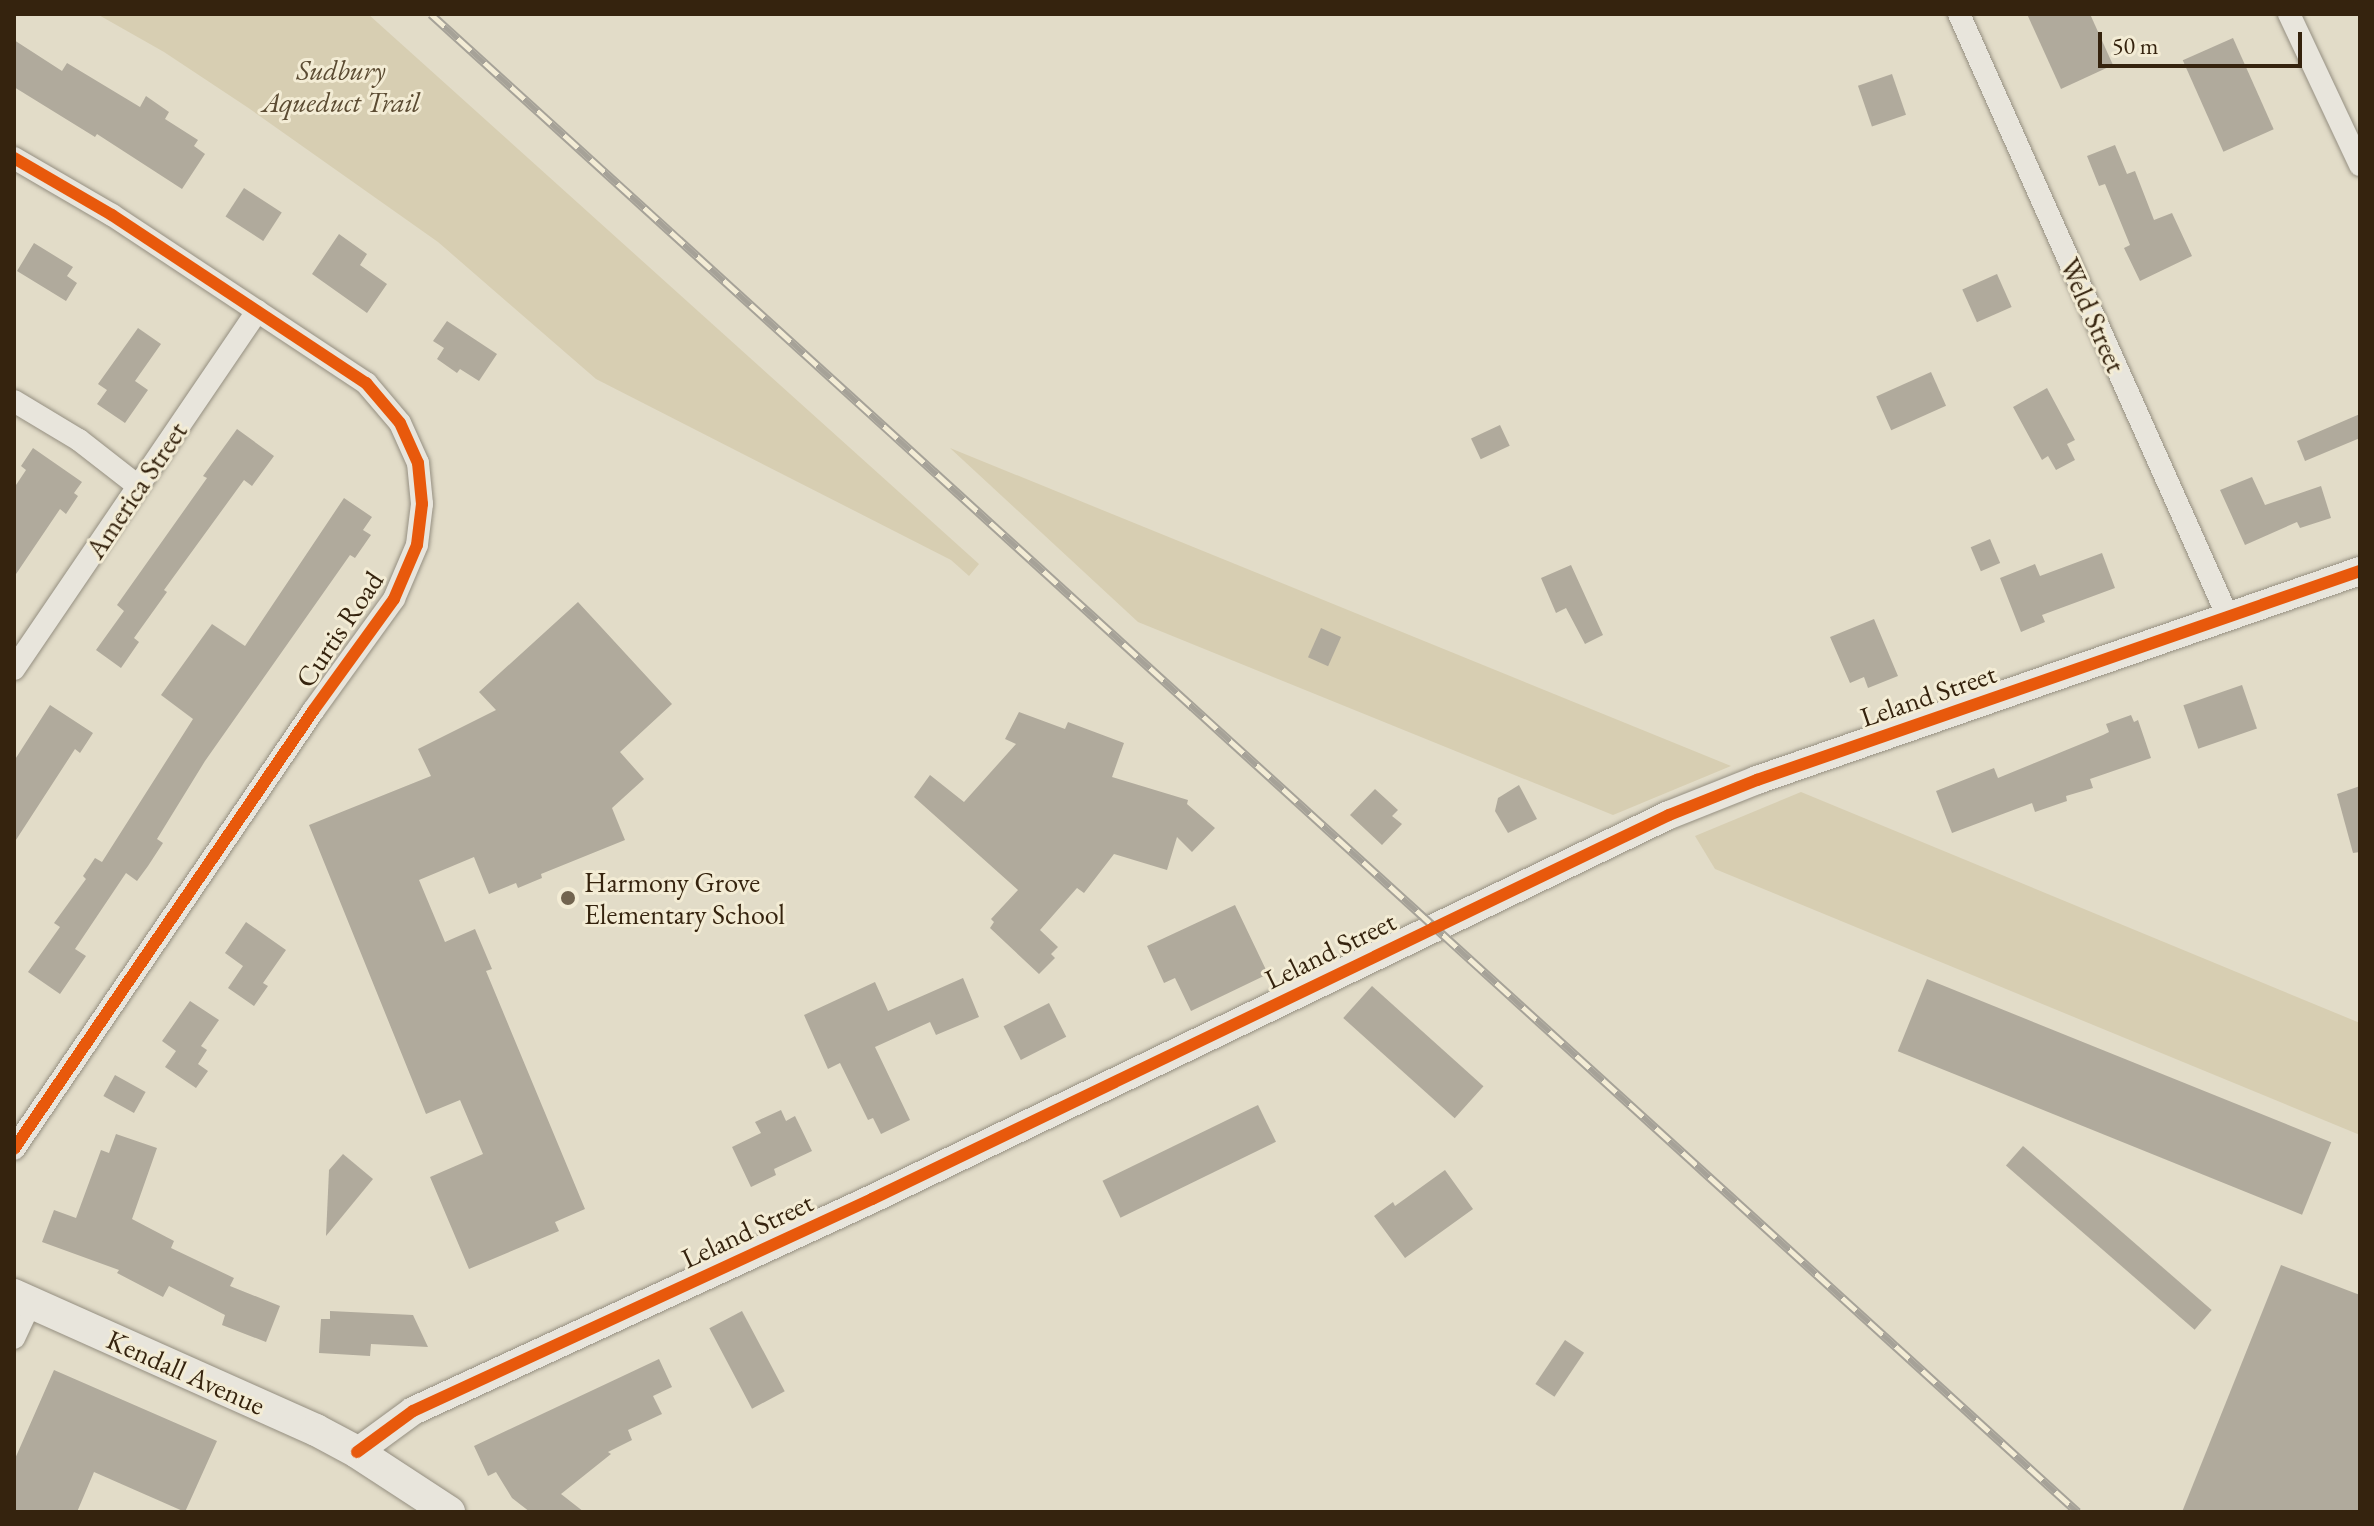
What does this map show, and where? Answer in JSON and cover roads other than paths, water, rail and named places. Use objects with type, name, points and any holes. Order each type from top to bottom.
[{"type":"main road","name":"Kendall Avenue","points":[[22,1299],[316,1430],[357,1452],[449,1512]]},
{"type":"street","name":"Weld Street","points":[[1959,14],[2228,617]]},
{"type":"street","points":[[2289,14],[2360,165]]},
{"type":"street","name":"Curtis Road","points":[[14,158],[112,215],[366,383],[400,423],[418,463],[422,504],[417,545],[394,599],[313,711],[14,1149]]},
{"type":"street","name":"America Street","points":[[14,669],[257,311]]},
{"type":"street","points":[[14,401],[79,440],[138,486]]},
{"type":"street","name":"Leland Street","points":[[357,1452],[413,1411],[872,1199],[1669,815],[1757,780],[2360,571]]},
{"type":"street","points":[[14,1338],[22,1299]]},
{"type":"railway","points":[[431,14],[2078,1512]]},
{"type":"place","name":"Harmony Grove Elementary School","points":[[568,898]]},
{"type":"park label","name":"Sudbury Aqueduct Trail","points":[[341,86]]}]
